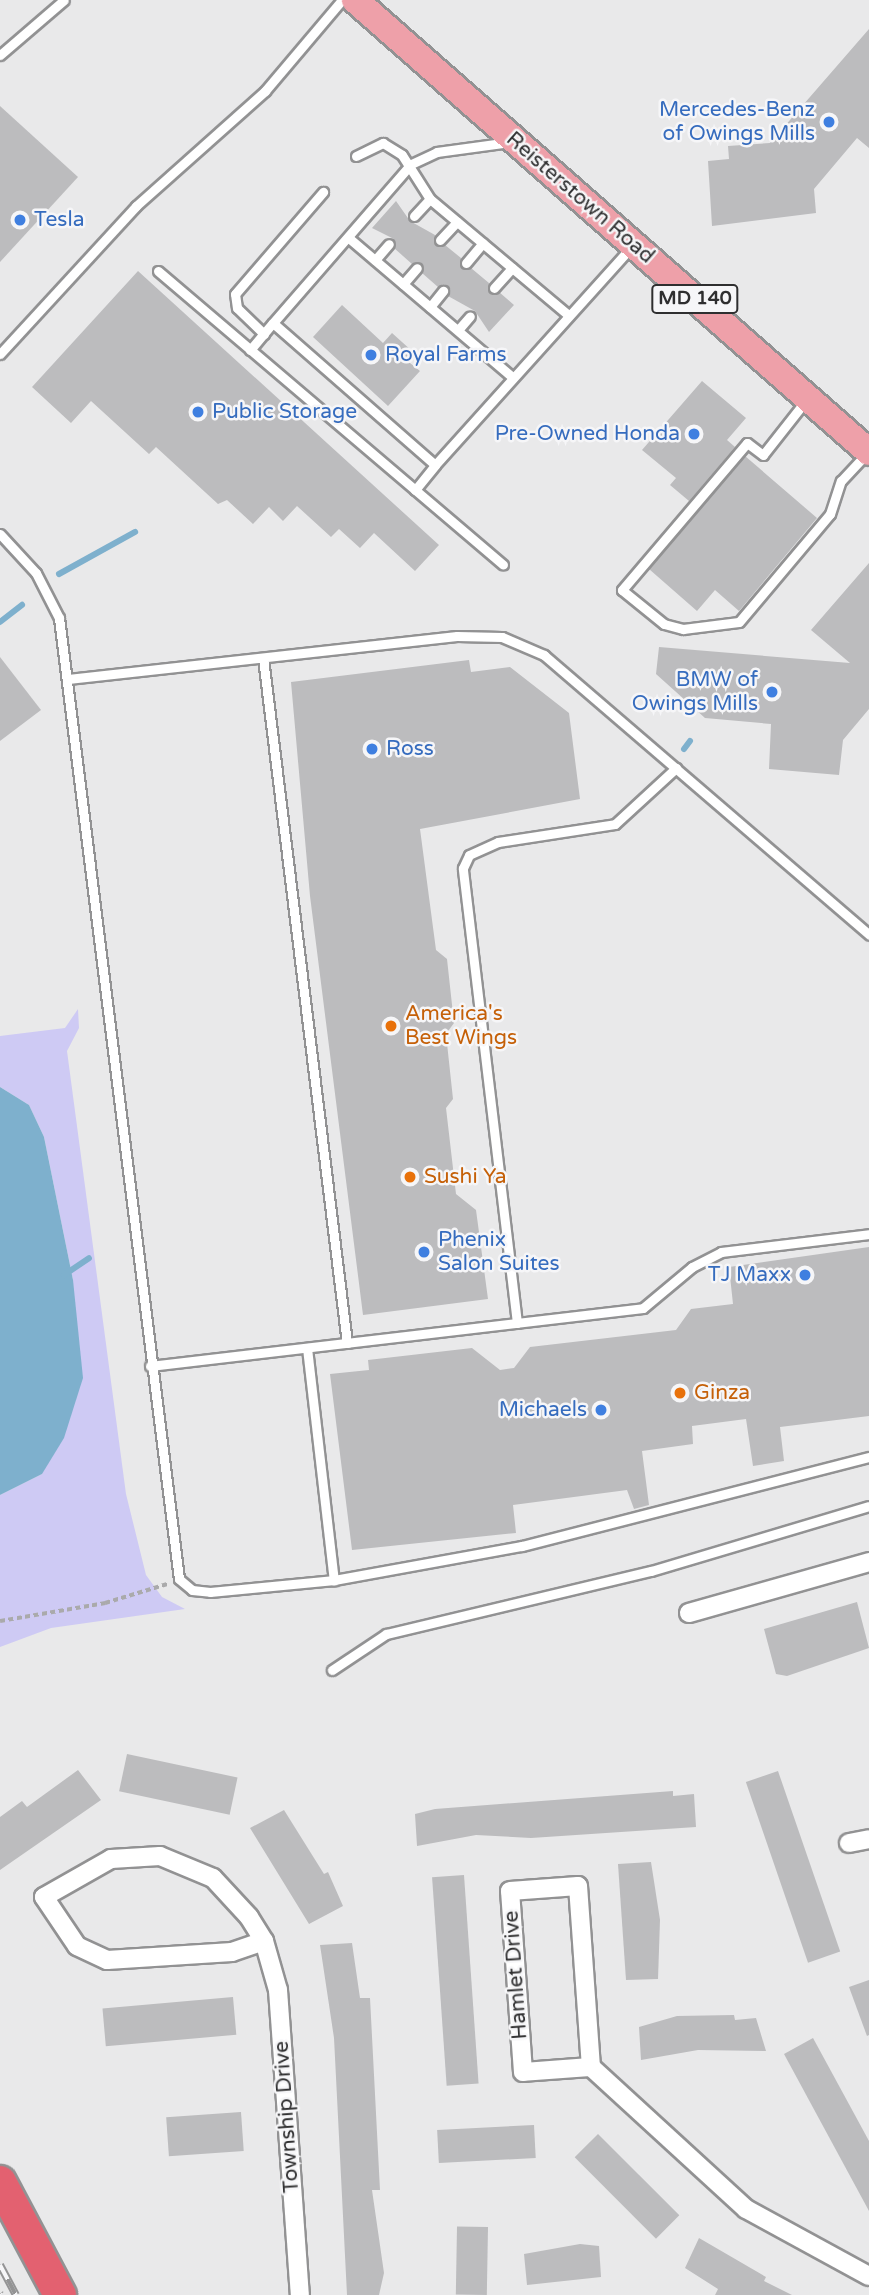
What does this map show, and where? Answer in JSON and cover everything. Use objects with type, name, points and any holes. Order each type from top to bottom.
[{"type":"highway","points":[[0,2182],[60,2295]]},
{"type":"main road","name":"Reisterstown Road","points":[[355,0],[869,451]]},
{"type":"street","points":[[690,1613],[869,1562]]},
{"type":"street","points":[[849,1843],[869,1839]]},
{"type":"street","name":"Township Drive","points":[[264,1941],[232,1952],[107,1960],[77,1946],[44,1897],[111,1859],[160,1856],[213,1878],[234,1895],[264,1941],[278,1990],[299,2295]]},
{"type":"street","name":"Hamlet Drive","points":[[578,1886],[591,2067],[523,2072],[510,1891],[578,1886]]},
{"type":"street","points":[[591,2067],[746,2209],[869,2276]]},
{"type":"lane","points":[[0,55],[64,0]]},
{"type":"lane","points":[[0,354],[136,206],[265,92],[342,0]]},
{"type":"lane","points":[[250,350],[350,239],[411,164],[437,152],[516,142]]},
{"type":"lane","points":[[356,156],[383,143],[411,164],[430,199],[567,314]]},
{"type":"lane","points":[[264,334],[237,308],[235,295],[323,192]]},
{"type":"lane","points":[[414,216],[430,199]]},
{"type":"lane","points":[[440,240],[457,222]]},
{"type":"lane","points":[[350,239],[512,377]]},
{"type":"lane","points":[[466,263],[483,243]]},
{"type":"lane","points":[[375,260],[389,244]]},
{"type":"lane","points":[[415,490],[567,314],[633,244]]},
{"type":"lane","points":[[403,284],[417,268]]},
{"type":"lane","points":[[494,288],[512,268]]},
{"type":"lane","points":[[158,271],[503,565]]},
{"type":"lane","points":[[430,307],[443,291]]},
{"type":"lane","points":[[458,330],[470,316]]},
{"type":"lane","points":[[273,323],[435,465]]},
{"type":"lane","points":[[808,398],[763,455],[747,443],[622,590],[664,624],[726,627],[751,612],[830,514],[841,481],[869,451]]},
{"type":"lane","points":[[0,534],[50,594],[68,679],[150,1366],[179,1579],[191,1590],[210,1592],[334,1580],[522,1546],[869,1457]]},
{"type":"lane","points":[[68,679],[457,636],[502,637],[544,655],[869,935]]},
{"type":"lane","points":[[263,658],[347,1343]]},
{"type":"lane","points":[[517,1323],[463,868],[468,855],[498,842],[615,824],[676,768]]},
{"type":"lane","points":[[150,1366],[643,1308],[692,1266],[722,1252],[869,1234]]},
{"type":"lane","points":[[307,1348],[334,1580]]},
{"type":"lane","points":[[332,1670],[386,1634],[715,1555],[869,1506]]},
{"type":"path","points":[[0,1621],[105,1603],[179,1579]]},
{"type":"shaded area","points":[[78,1009],[79,1028],[67,1051],[126,1494],[146,1575],[162,1597],[185,1609],[51,1628],[0,1647],[0,1495],[42,1474],[73,1280],[44,1137],[29,1105],[0,1087],[0,1036],[65,1028]]},
{"type":"water","points":[[0,1087],[29,1105],[44,1137],[73,1280],[83,1378],[64,1438],[42,1474],[0,1495]]},
{"type":"building","name":"Mercedes-Benz of Owings Mills","points":[[869,29],[869,148],[857,138],[814,189],[816,213],[712,226],[708,161],[729,159],[728,146],[770,143]]},
{"type":"building","name":"Tesla","points":[[0,106],[78,177],[0,262]]},
{"type":"building","name":"Royal Farms","points":[[396,201],[410,221],[435,235],[436,245],[445,245],[461,258],[461,268],[471,268],[489,283],[490,294],[499,292],[514,305],[489,332],[475,311],[448,296],[448,286],[438,287],[422,273],[422,263],[412,264],[394,248],[394,239],[372,228]]},
{"type":"building","name":"Public Storage","points":[[138,271],[439,545],[415,571],[374,533],[360,548],[339,529],[331,537],[297,506],[283,521],[269,507],[253,524],[227,500],[218,504],[156,447],[149,454],[91,401],[71,423],[32,387]]},
{"type":"building","name":"Royal Farms","points":[[342,305],[383,343],[392,333],[412,351],[405,359],[420,371],[388,406],[313,337]]},
{"type":"building","name":"Pre-Owned Honda","points":[[702,381],[746,418],[727,440],[735,447],[689,501],[670,485],[676,478],[642,450]]},
{"type":"building","points":[[745,456],[817,518],[739,611],[715,590],[697,611],[649,569]]},
{"type":"building","name":"BMW of Owings Mills","points":[[869,563],[869,709],[843,740],[839,775],[769,769],[771,724],[705,718],[656,674],[659,647],[850,663],[811,630]]},
{"type":"building","points":[[0,657],[41,710],[0,741]]},
{"type":"building","points":[[469,660],[471,672],[510,667],[569,713],[580,799],[420,829],[436,950],[447,959],[454,1023],[446,1034],[453,1099],[446,1108],[456,1194],[476,1210],[488,1299],[363,1315],[310,896],[291,682]]},
{"type":"building","points":[[869,1247],[869,1416],[780,1427],[784,1461],[753,1466],[746,1419],[692,1426],[693,1444],[642,1451],[649,1505],[634,1509],[627,1490],[513,1505],[516,1533],[352,1550],[330,1374],[369,1370],[368,1360],[472,1348],[500,1370],[514,1368],[530,1347],[676,1330],[691,1309],[733,1304],[729,1267]]},
{"type":"building","points":[[857,1602],[869,1648],[787,1676],[776,1674],[764,1629]]},
{"type":"building","points":[[127,1754],[238,1777],[230,1815],[119,1791]]},
{"type":"building","points":[[78,1770],[101,1800],[0,1870],[0,1817],[22,1801],[27,1807]]},
{"type":"building","points":[[778,1771],[840,1952],[808,1963],[746,1782]]},
{"type":"building","points":[[673,1791],[673,1796],[694,1794],[696,1827],[531,1838],[476,1835],[417,1846],[415,1814],[435,1809]]},
{"type":"building","points":[[284,1810],[324,1874],[328,1872],[343,1906],[309,1924],[250,1828]]},
{"type":"building","points":[[651,1862],[660,1920],[658,1979],[626,1980],[618,1864]]},
{"type":"building","points":[[464,1875],[479,2083],[447,2086],[432,1877]]},
{"type":"building","points":[[352,1943],[360,1998],[370,1998],[380,2190],[372,2190],[384,2273],[379,2295],[347,2295],[334,2038],[320,1945]]},
{"type":"building","points":[[869,1980],[869,2035],[867,2036],[849,1987]]},
{"type":"building","points":[[233,1997],[236,2035],[106,2046],[102,2008]]},
{"type":"building","points":[[734,2015],[735,2020],[756,2018],[766,2051],[698,2050],[641,2060],[639,2027],[677,2016]]},
{"type":"building","points":[[813,2038],[869,2141],[869,2211],[784,2054]]},
{"type":"building","points":[[241,2112],[244,2151],[169,2156],[166,2117]]},
{"type":"building","points":[[534,2125],[536,2158],[439,2163],[437,2130]]},
{"type":"building","points":[[598,2134],[679,2215],[656,2239],[575,2157]]},
{"type":"building","points":[[457,2226],[488,2227],[487,2295],[456,2294]]},
{"type":"building","points":[[699,2238],[766,2277],[764,2281],[792,2295],[715,2295],[718,2289],[685,2268]]},
{"type":"building","points":[[580,2244],[599,2246],[601,2277],[527,2285],[524,2254]]},
{"type":"waterway","points":[[59,574],[135,532]]},
{"type":"waterway","points":[[0,622],[22,605]]},
{"type":"waterway","points":[[684,749],[690,741]]},
{"type":"waterway","points":[[64,1275],[89,1258]]},
{"type":"railway","points":[[0,2265],[16,2295]]},
{"type":"place","name":"Mercedes-Benz of Owings Mills","points":[[829,122]]},
{"type":"place","name":"Tesla","points":[[20,220]]},
{"type":"place","name":"Royal Farms","points":[[371,355]]},
{"type":"place","name":"Public Storage","points":[[198,412]]},
{"type":"place","name":"Pre-Owned Honda","points":[[694,434]]},
{"type":"place","name":"BMW of Owings Mills","points":[[772,692]]},
{"type":"place","name":"Ross","points":[[372,749]]},
{"type":"place","name":"America's Best Wings","points":[[391,1026]]},
{"type":"place","name":"Sushi Ya","points":[[410,1177]]},
{"type":"place","name":"Phenix Salon Suites","points":[[424,1252]]},
{"type":"place","name":"TJ Maxx","points":[[805,1275]]},
{"type":"place","name":"Ginza","points":[[680,1393]]},
{"type":"place","name":"Michaels","points":[[601,1410]]}]
